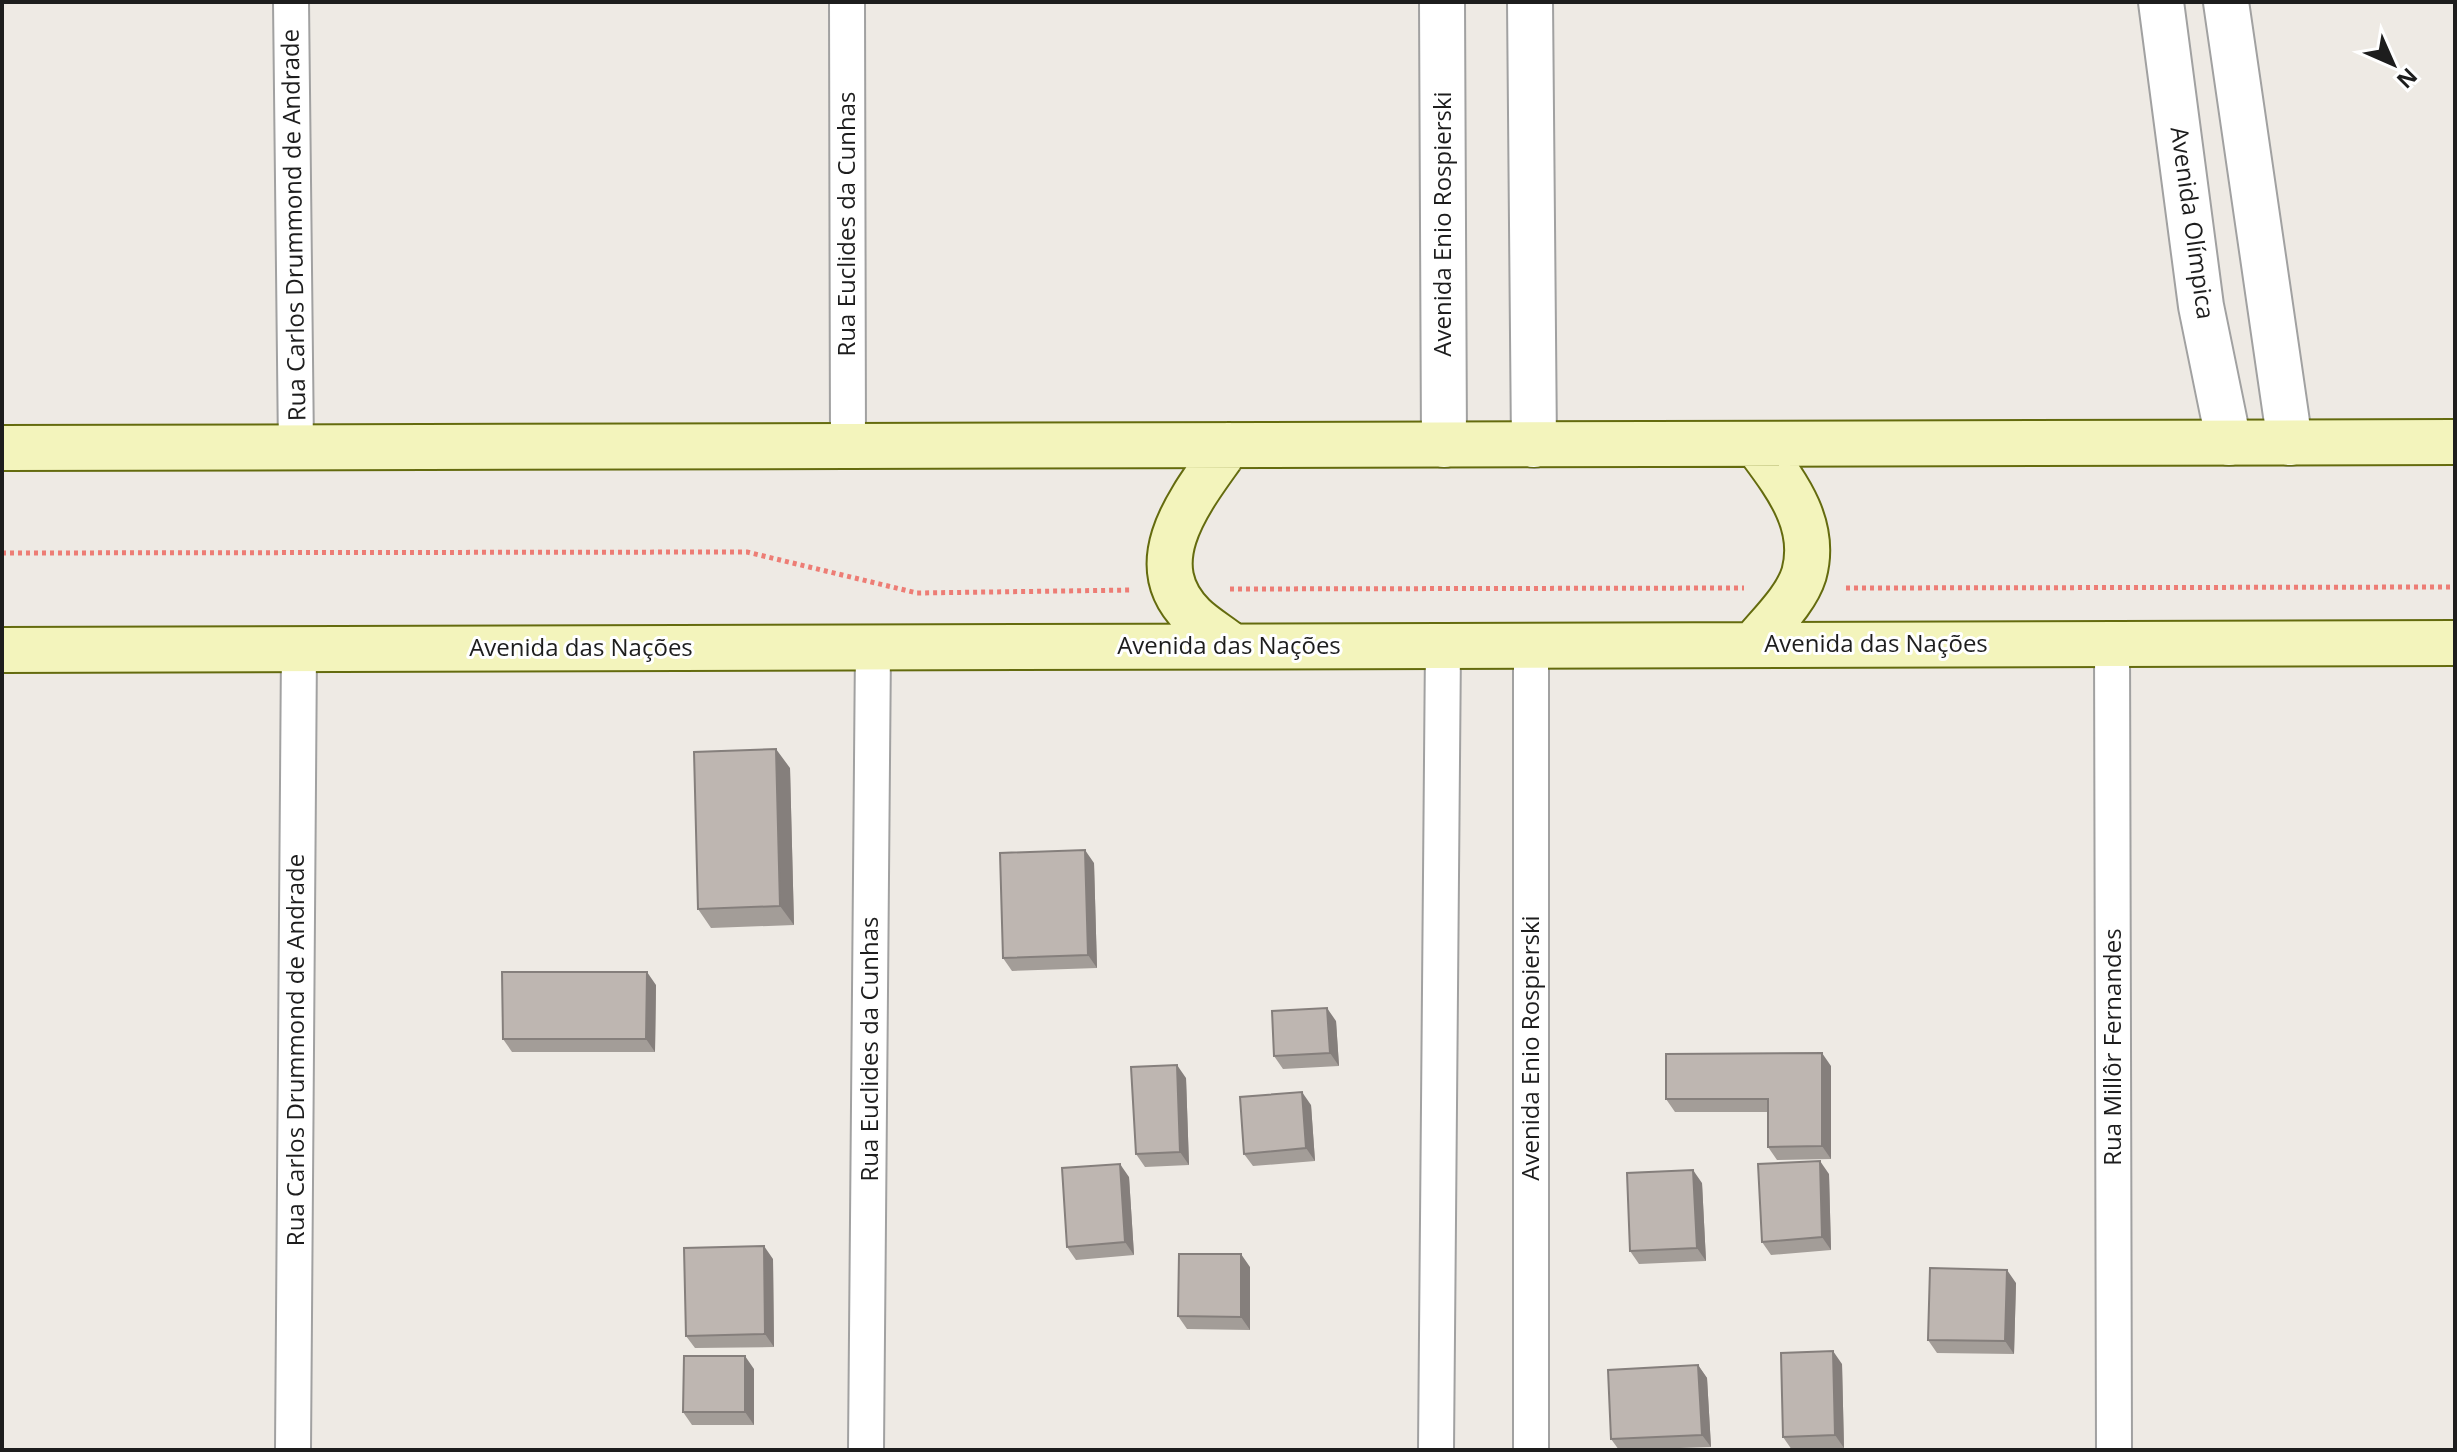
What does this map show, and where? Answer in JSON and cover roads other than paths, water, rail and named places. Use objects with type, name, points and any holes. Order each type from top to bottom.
[{"type":"main road","points":[[2,448],[2455,442]]},
{"type":"main road","points":[[1753,645],[1787,604],[1796,588],[1803,574],[1807,540],[1802,515],[1785,483],[1756,444]]},
{"type":"main road","points":[[1229,445],[1178,524],[1169,548],[1170,576],[1192,615],[1232,646]]},
{"type":"main road","name":"Avenida das Nações","points":[[2,650],[2455,643]]},
{"type":"street","name":"Rua Carlos Drummond de Andrade","points":[[291,2],[296,448]]},
{"type":"street","name":"Rua Euclides da Cunhas","points":[[847,2],[848,446]]},
{"type":"street","name":"Avenida Enio Rospierski","points":[[1442,2],[1444,445]]},
{"type":"street","points":[[1530,2],[1534,445]]},
{"type":"street","name":"Avenida Olímpica","points":[[2161,2],[2201,306],[2229,443]]},
{"type":"street","points":[[2226,2],[2290,443]]},
{"type":"street","name":"Rua Millôr Fernandes","points":[[2112,644],[2114,1450]]},
{"type":"street","name":"Avenida Enio Rospierski","points":[[1531,645],[1531,1450]]},
{"type":"street","points":[[1436,1450],[1443,646]]},
{"type":"street","name":"Rua Euclides da Cunhas","points":[[866,1450],[873,647]]},
{"type":"street","name":"Rua Carlos Drummond de Andrade","points":[[293,1450],[299,649]]}]
